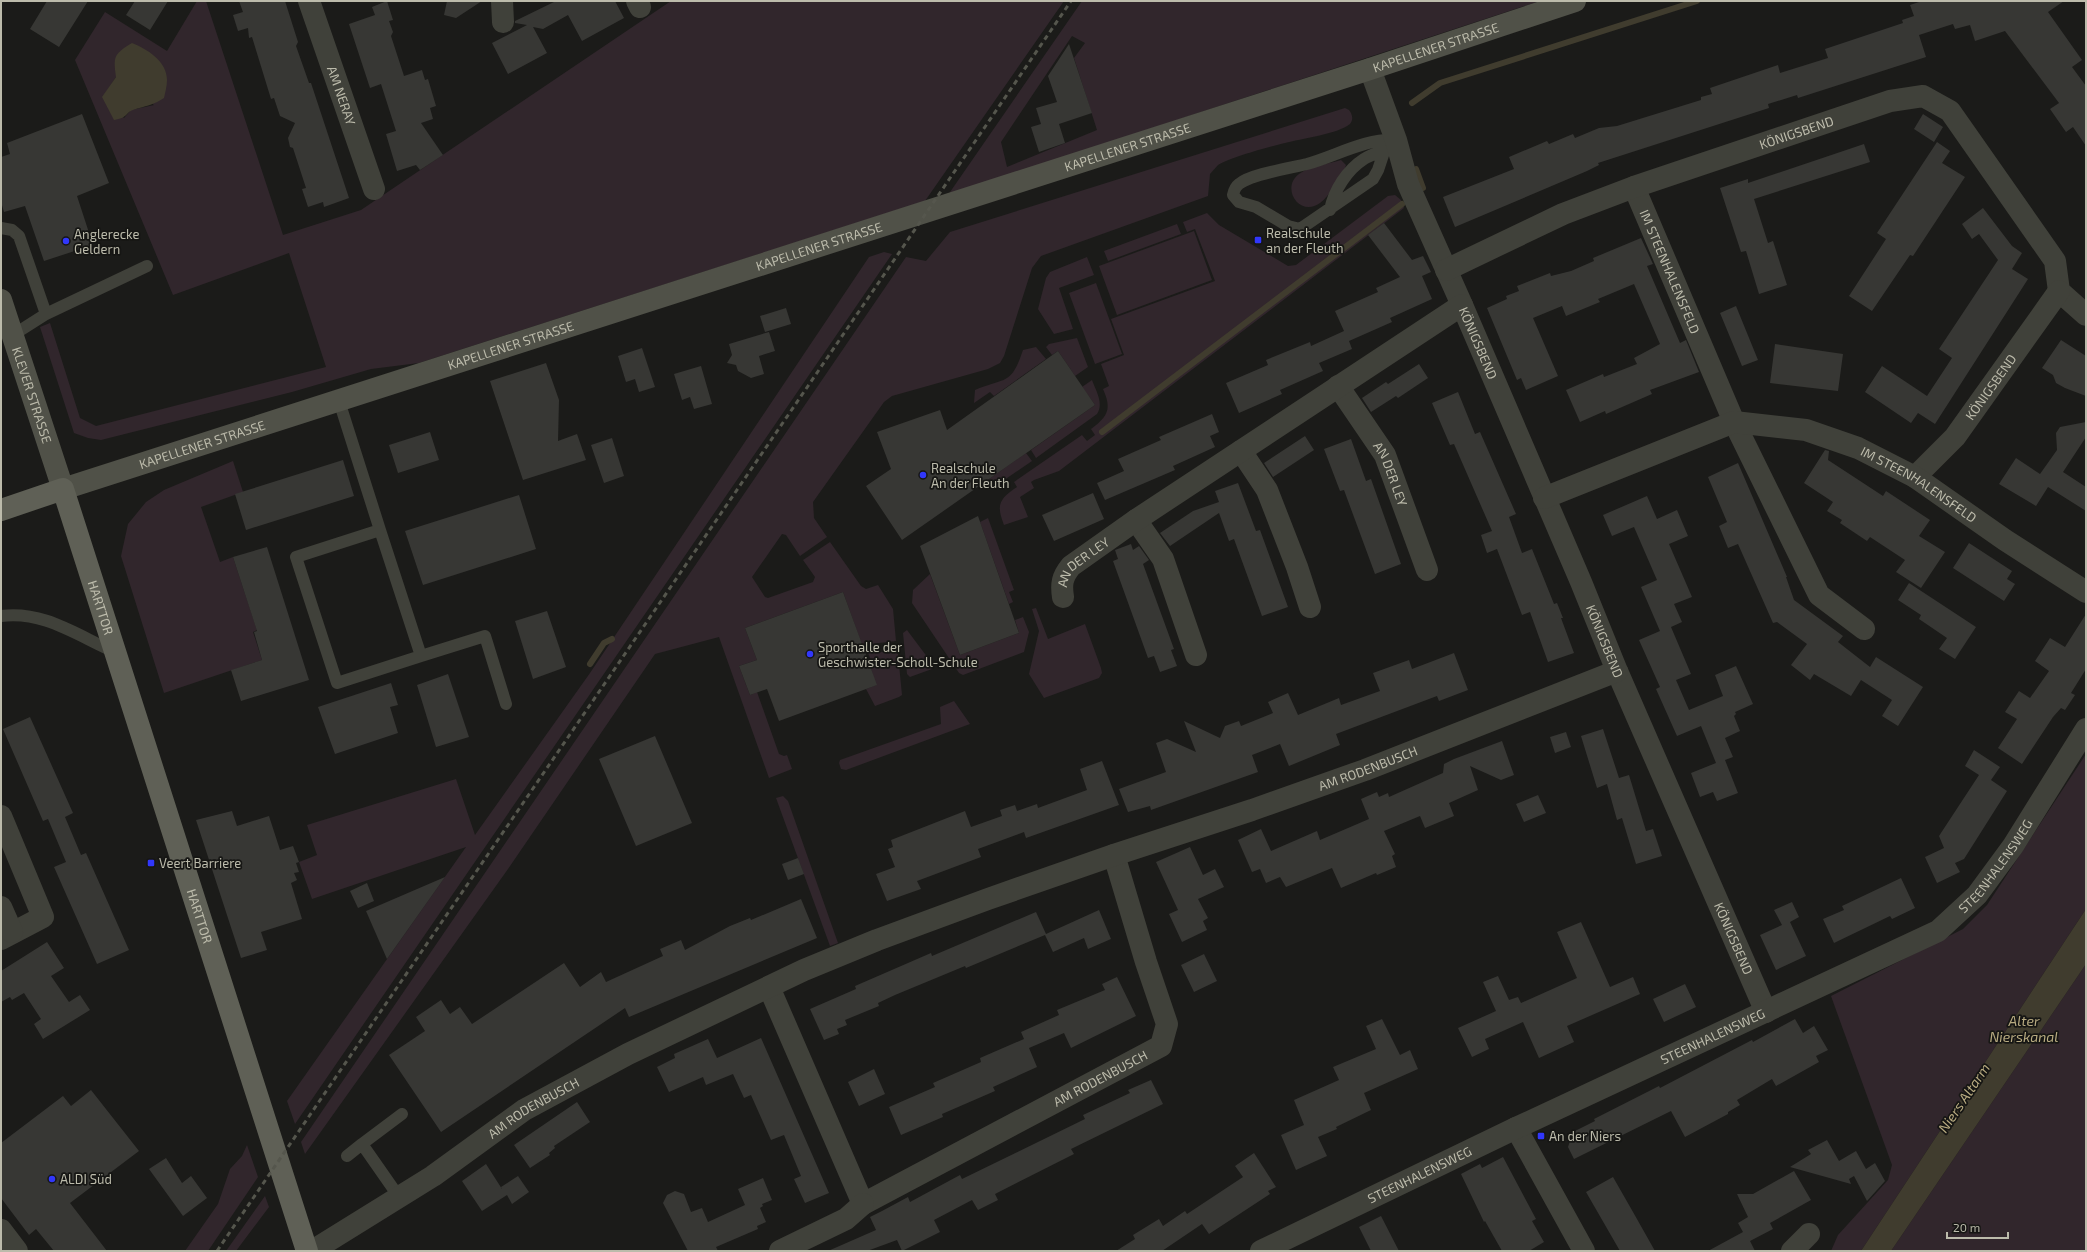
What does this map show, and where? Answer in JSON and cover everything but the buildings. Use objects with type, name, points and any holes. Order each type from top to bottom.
[{"type":"main road","name":"KAPELLENER STRASSE","points":[[63,489],[1370,69],[1575,1]]},
{"type":"main road","name":"KLEVER STRASSE","points":[[1,300],[63,489]]},
{"type":"main road","points":[[1,510],[63,489]]},
{"type":"main road","name":"HARTTOR","points":[[63,489],[307,1251]]},
{"type":"street","name":"AM NERAY","points":[[309,1],[374,189]]},
{"type":"street","points":[[502,1],[503,22]]},
{"type":"street","name":"KÖNIGSBEND","points":[[1370,69],[1391,144],[1581,582],[1617,672],[1766,1012]]},
{"type":"street","name":"KÖNIGSBEND","points":[[1446,270],[1563,214],[1634,187],[1890,101],[1923,96],[1950,111],[2018,205],[2055,261],[2059,292],[1955,437],[1915,477]]},
{"type":"street","name":"IM STEENHALENSFELD","points":[[1634,187],[1734,422],[1819,595],[1864,629]]},
{"type":"street","points":[[2059,292],[2086,315]]},
{"type":"street","name":"AN DER LEY","points":[[1063,597],[1061,585],[1064,575],[1071,566],[1136,520],[1462,305]]},
{"type":"street","name":"AN DER LEY","points":[[1338,386],[1385,456],[1427,570]]},
{"type":"street","name":"IM STEENHALENSFELD","points":[[1544,498],[1734,422],[1806,430],[1858,448],[1915,477],[2005,540],[2086,592]]},
{"type":"street","points":[[1241,451],[1267,490],[1297,567],[1310,607]]},
{"type":"street","points":[[1136,520],[1163,559],[1196,655]]},
{"type":"street","name":"AM RODENBUSCH","points":[[312,1251],[433,1176],[524,1110],[628,1054],[768,987],[877,940],[1114,855],[1252,810],[1365,770],[1617,672]]},
{"type":"street","name":"STEENHALENSWEG","points":[[1261,1251],[1516,1128],[1938,931],[1977,895],[2012,846],[2086,730]]},
{"type":"street","points":[[1,816],[43,917],[6,936],[1,907]]},
{"type":"street","name":"AM RODENBUSCH","points":[[780,1251],[846,1219],[863,1204],[1161,1046],[1167,1024],[1146,962],[1114,855]]},
{"type":"street","points":[[768,987],[863,1204]]},
{"type":"street","points":[[1516,1128],[1584,1251]]},
{"type":"street","points":[[1,1230],[17,1251]]},
{"type":"street","points":[[1792,1251],[1809,1234]]},
{"type":"lane","points":[[1375,141],[1391,144],[1373,179],[1330,210],[1300,229],[1288,226],[1256,207],[1239,202],[1233,195],[1234,189],[1243,182],[1288,167],[1307,164],[1375,141]]},
{"type":"lane","points":[[1330,210],[1332,198],[1337,189],[1354,168],[1366,158],[1391,144]]},
{"type":"lane","points":[[1,228],[12,230],[19,236],[46,314]]},
{"type":"lane","points":[[13,335],[46,314],[147,266]]},
{"type":"lane","points":[[339,401],[421,656]]},
{"type":"lane","points":[[380,530],[296,557],[337,683],[485,636],[506,704]]},
{"type":"lane","points":[[1,616],[26,615],[51,621],[81,637],[115,652]]},
{"type":"lane","points":[[347,1156],[402,1114]]},
{"type":"lane","points":[[362,1144],[399,1197]]},
{"type":"shaded area","points":[[197,1],[206,1],[283,235],[361,210],[671,1],[1064,1],[925,201],[419,363],[371,369],[292,392],[101,440],[88,438],[74,433],[40,327],[50,323],[80,418],[96,426],[326,367],[289,253],[173,295],[75,60],[105,12],[167,51]],"holes":[[[116,77],[154,105],[131,110],[124,118],[103,97]]]},
{"type":"shaded area","points":[[1082,1],[1540,1],[948,195]],"holes":[[[1072,36],[1085,43],[1074,58],[1097,130],[1007,167],[1001,142]]]},
{"type":"shaded area","points":[[1345,108],[1349,110],[1352,118],[1350,124],[1344,128],[1260,150],[1218,165],[1210,174],[1208,196],[1041,256],[1032,268],[1004,356],[1000,363],[988,369],[892,396],[884,402],[813,502],[814,518],[827,537],[800,556],[786,535],[782,534],[752,577],[765,597],[768,598],[813,582],[815,577],[803,560],[830,542],[861,586],[866,589],[878,585],[893,609],[896,641],[862,645],[843,592],[745,628],[757,660],[739,666],[750,695],[757,692],[779,754],[784,756],[787,755],[792,769],[769,778],[719,637],[655,654],[508,869],[305,1154],[301,1142],[906,257],[926,261],[950,232]]},
{"type":"shaded area","points":[[1341,160],[1346,165],[1344,171],[1324,200],[1313,207],[1306,207],[1295,199],[1291,187],[1299,174],[1314,167]]},
{"type":"shaded area","points":[[1395,195],[1401,200],[1404,208],[1059,471],[1031,482],[1034,488],[1020,497],[1028,517],[1004,525],[1000,507],[1006,495],[1017,487],[1014,482],[1082,435],[1087,441],[1095,435],[1091,429],[1105,416],[1108,407],[1103,389],[1109,386],[1101,364],[1124,355],[1111,319],[1215,281],[1195,229],[1187,232],[1183,222],[1207,213],[1219,225],[1288,266],[1296,265],[1388,196]]},
{"type":"shaded area","points":[[1177,224],[1181,234],[1108,261],[1104,251]]},
{"type":"shaded area","points":[[1194,231],[1212,280],[1117,315],[1099,266]]},
{"type":"shaded area","points":[[884,252],[892,254],[295,1124],[287,1101],[466,847],[312,899],[299,862],[317,855],[307,825],[456,779],[475,835],[590,673],[869,257]]},
{"type":"shaded area","points":[[1087,257],[1094,275],[1059,288],[1073,329],[1054,334],[1038,309],[1046,278],[1050,272]]},
{"type":"shaded area","points":[[1096,283],[1122,354],[1095,364],[1069,293]]},
{"type":"shaded area","points":[[1077,338],[1088,367],[1075,376],[1058,351],[1052,355],[1046,347],[1049,344]]},
{"type":"shaded area","points":[[1036,347],[1046,359],[994,396],[990,392],[974,403],[975,390],[1006,379],[1015,370],[1023,350]]},
{"type":"shaded area","points":[[1092,380],[1100,401],[1097,414],[1036,458],[1031,450],[1095,405],[1082,387]]},
{"type":"shaded area","points":[[1026,453],[1032,461],[994,487],[989,479]]},
{"type":"shaded area","points":[[233,461],[243,492],[201,507],[220,562],[233,557],[257,630],[253,632],[262,660],[164,693],[121,556],[128,524],[146,502],[164,490]]},
{"type":"shaded area","points":[[988,518],[1014,590],[1009,592],[1013,602],[1009,604],[980,522]]},
{"type":"shaded area","points":[[930,574],[960,655],[1019,633],[1015,620],[1023,617],[1029,632],[1024,652],[963,675],[959,673],[912,603],[913,590]]},
{"type":"shaded area","points":[[1036,608],[1048,639],[1085,624],[1101,668],[1102,673],[1099,678],[1044,698],[1029,674],[1039,631],[1032,609]]},
{"type":"shaded area","points":[[907,630],[934,666],[932,669],[910,677],[907,674],[903,633]]},
{"type":"shaded area","points":[[894,651],[898,654],[902,695],[875,706],[866,689],[876,685],[870,666],[873,665],[868,653]]},
{"type":"shaded area","points":[[954,701],[970,724],[846,770],[841,769],[839,763],[840,760],[941,724],[940,707]]},
{"type":"shaded area","points":[[2086,754],[2086,909],[1861,1251],[1831,1251],[1838,1235],[1888,1180],[1892,1165],[1831,996],[1963,929],[1987,905]]},
{"type":"shaded area","points":[[783,796],[788,801],[838,943],[830,946],[776,798]]},
{"type":"shaded area","points":[[2086,964],[2086,1251],[1891,1251]]},
{"type":"shaded area","points":[[247,1145],[258,1177],[208,1251],[185,1251],[218,1204],[230,1169],[242,1156]]},
{"type":"shaded area","points":[[265,1196],[269,1207],[236,1251],[226,1251]]},
{"type":"water","points":[[132,43],[150,52],[164,67],[167,80],[164,98],[153,104],[130,111],[124,117],[114,120],[102,97],[116,77],[116,56],[121,50]]},
{"type":"water","name":"Alter Nierskanal","points":[[2086,909],[2086,964],[1891,1251],[1861,1251]]},
{"type":"waterway","points":[[1412,103],[1440,83],[1697,1]]},
{"type":"waterway","points":[[1416,169],[1423,188]]},
{"type":"waterway","points":[[1102,432],[1402,204]]},
{"type":"waterway","points":[[590,664],[604,643],[612,639]]},
{"type":"railway","points":[[217,1251],[1071,1]]},
{"type":"place","name":"Realschule an der Fleuth","points":[[1258,240]]},
{"type":"place","name":"Anglerecke Geldern","points":[[66,241]]},
{"type":"place","name":"Realschule An der Fleuth","points":[[923,475]]},
{"type":"place","name":"Sporthalle der Geschwister-Scholl-Schule","points":[[810,654]]},
{"type":"place","name":"Veert Barriere","points":[[151,863]]},
{"type":"place","name":"An der Niers","points":[[1541,1136]]},
{"type":"place","name":"ALDI Süd","points":[[52,1179]]},
{"type":"water label","name":"Niers Altarm","points":[[1964,1098]]}]
